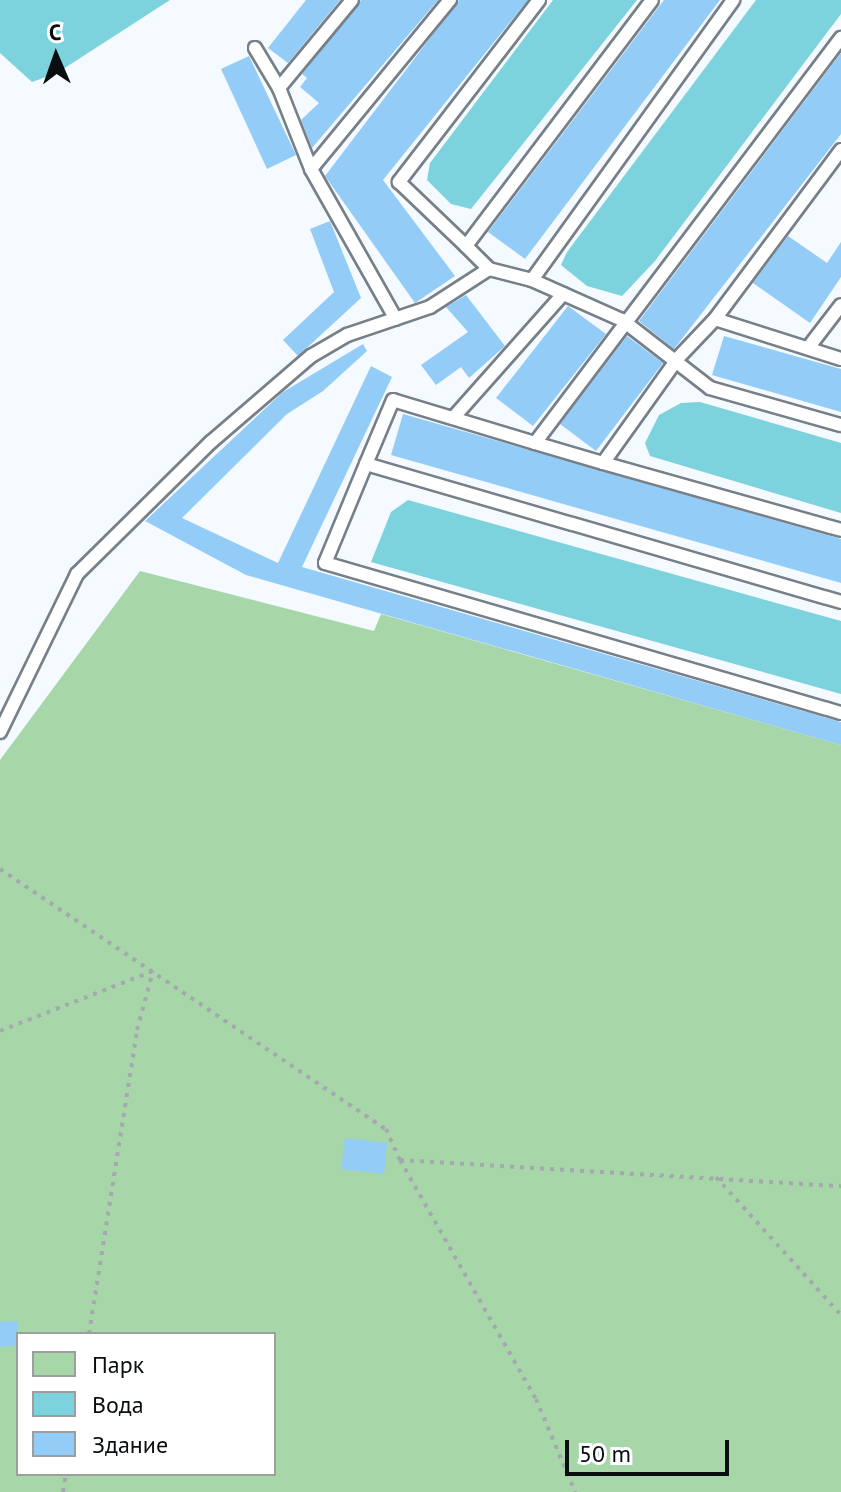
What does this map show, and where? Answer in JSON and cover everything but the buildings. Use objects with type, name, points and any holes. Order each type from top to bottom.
[{"type":"lane","points":[[279,88],[352,0]]},
{"type":"lane","points":[[311,169],[450,0]]},
{"type":"lane","points":[[539,0],[399,182],[489,269],[532,280],[622,320],[678,358],[683,369],[710,388],[841,425]]},
{"type":"lane","points":[[466,246],[652,0]]},
{"type":"lane","points":[[532,280],[733,0]]},
{"type":"lane","points":[[535,443],[622,320],[841,38]]},
{"type":"lane","points":[[255,48],[279,88],[311,169],[396,319]]},
{"type":"lane","points":[[603,463],[678,358],[715,319],[841,150]]},
{"type":"lane","points":[[0,732],[77,574],[211,442],[311,356],[430,307],[489,269]]},
{"type":"lane","points":[[453,418],[563,294]]},
{"type":"lane","points":[[808,348],[841,305]]},
{"type":"lane","points":[[715,319],[841,359]]},
{"type":"lane","points":[[841,530],[393,400],[325,563],[841,713]]},
{"type":"lane","points":[[366,464],[841,602]]},
{"type":"path","points":[[0,869],[386,1129],[400,1160],[536,1399],[575,1492]]},
{"type":"path","points":[[0,1031],[153,971]]},
{"type":"path","points":[[89,1332],[137,1030],[153,971]]},
{"type":"path","points":[[400,1160],[715,1175],[841,1186]]},
{"type":"path","points":[[715,1175],[841,1315]]},
{"type":"green space","points":[[140,571],[374,631],[381,614],[841,745],[841,1492],[0,1492],[0,760]]},
{"type":"water","points":[[0,0],[170,0],[57,73],[32,82],[0,53]]},
{"type":"water","points":[[553,0],[637,0],[471,209],[451,204],[427,180],[430,163]]},
{"type":"water","points":[[756,0],[841,0],[841,14],[655,261],[622,296],[587,286],[561,265],[567,252]]},
{"type":"water","points":[[700,402],[841,443],[841,513],[650,456],[645,443],[659,415],[681,403]]},
{"type":"water","points":[[408,500],[841,621],[841,694],[371,562],[391,512]]}]
